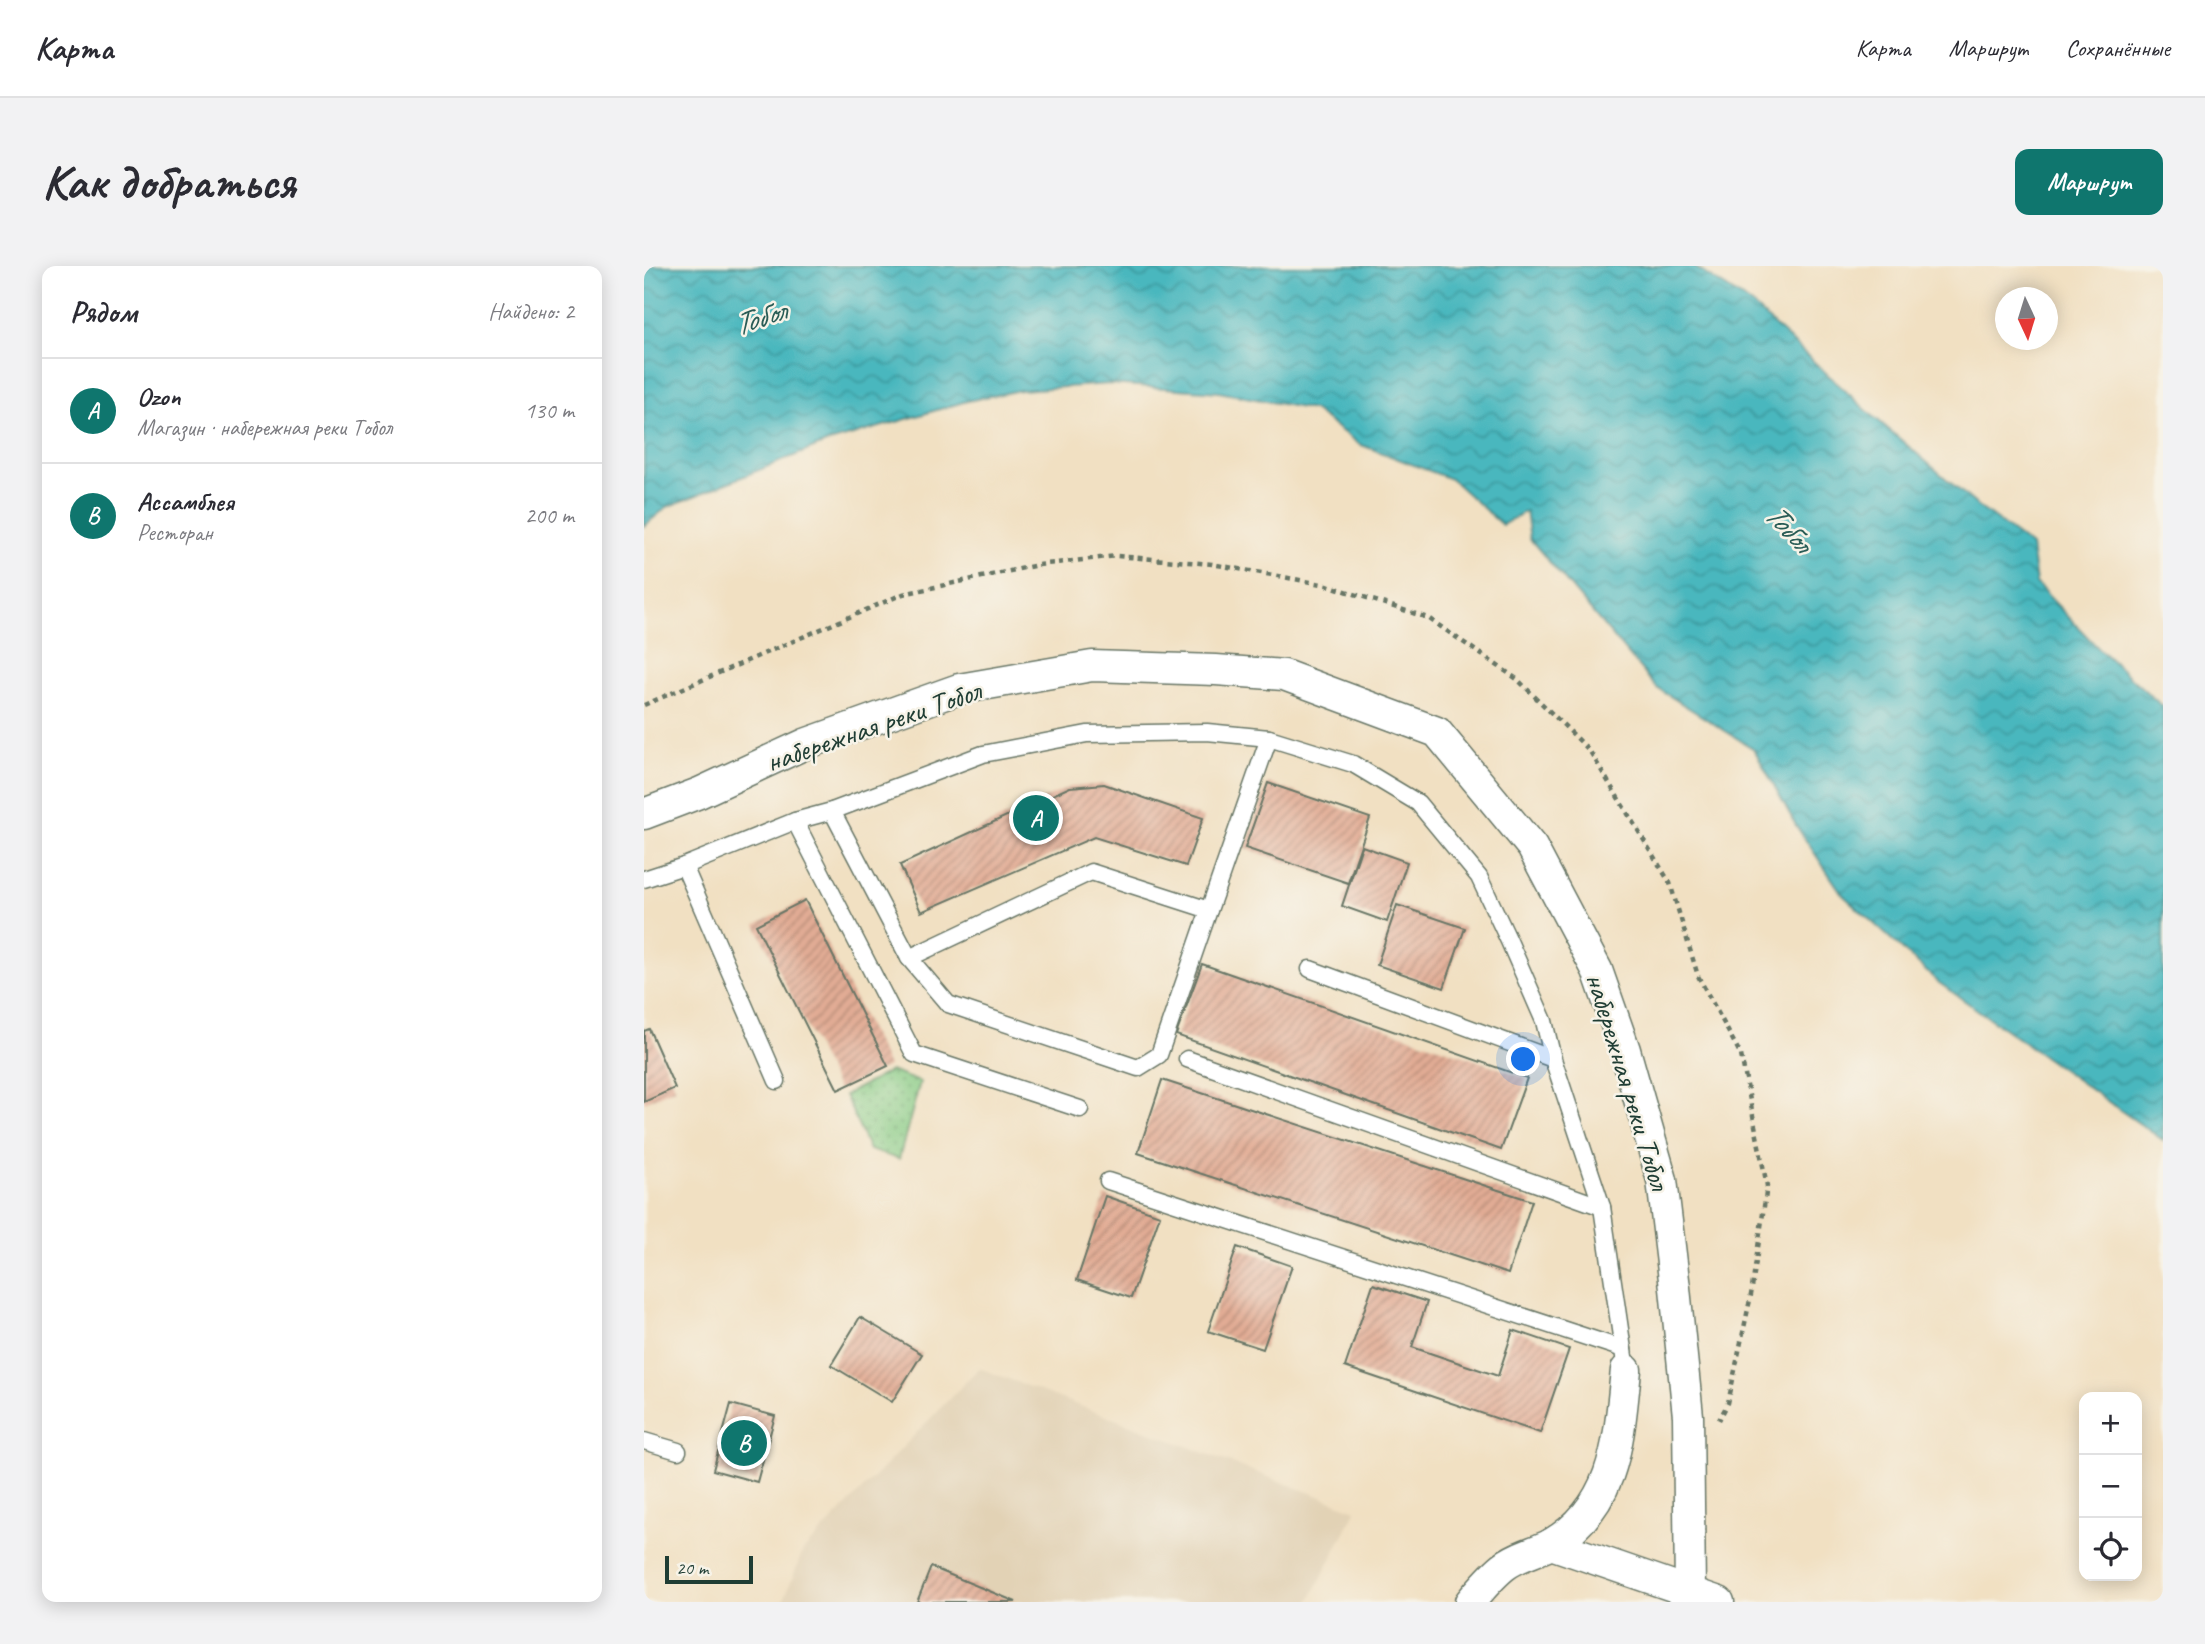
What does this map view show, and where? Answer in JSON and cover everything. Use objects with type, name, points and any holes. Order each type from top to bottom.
[{"type":"street","name":"набережная реки Тобол","points":[[644,814],[699,793],[805,744],[959,689],[1093,666],[1284,675],[1437,732],[1532,847],[1601,981],[1625,1050],[1662,1180],[1688,1416],[1690,1592]]},
{"type":"street","points":[[1470,1602],[1504,1566],[1551,1544],[1578,1525],[1599,1498],[1619,1444],[1625,1359]]},
{"type":"street","points":[[1551,1544],[1719,1602]]},
{"type":"lane","points":[[644,879],[684,866],[795,821],[832,811],[983,754],[1087,734],[1207,732],[1269,738],[1353,764],[1418,803],[1479,877],[1544,1021],[1553,1059],[1602,1207],[1625,1359],[1108,1181]]},
{"type":"lane","points":[[832,811],[909,958],[948,1004],[1138,1068],[1159,1055],[1269,738]]},
{"type":"lane","points":[[795,821],[914,1054],[1080,1110]]},
{"type":"lane","points":[[684,866],[777,1081]]},
{"type":"lane","points":[[909,958],[1091,872],[1209,910]]},
{"type":"lane","points":[[1310,969],[1553,1059]]},
{"type":"lane","points":[[1187,1059],[1602,1207]]},
{"type":"lane","points":[[644,1441],[678,1451]]},
{"type":"path","points":[[644,705],[903,594],[1038,565],[1117,556],[1212,564],[1327,585],[1428,618],[1517,679],[1589,750],[1670,883],[1698,976],[1741,1055],[1768,1186],[1751,1295],[1728,1403],[1710,1435],[1689,1449]]},
{"type":"shaded area","points":[[979,1368],[1356,1510],[1309,1602],[783,1602],[803,1551]]},
{"type":"green space","points":[[890,1071],[920,1082],[899,1159],[869,1150],[845,1095]]},
{"type":"water","name":"Тобол","points":[[644,266],[1693,266],[1750,303],[1866,410],[1979,507],[2031,546],[2036,583],[2099,649],[2163,707],[2163,1140],[1938,982],[1843,895],[1797,827],[1754,749],[1657,688],[1530,539],[1526,511],[1502,525],[1451,479],[1359,444],[1313,410],[1219,392],[1110,384],[1020,390],[967,401],[826,443],[667,507],[644,526]]},
{"type":"building","points":[[1268,783],[1370,818],[1348,883],[1245,848]]},
{"type":"building","points":[[1104,784],[1203,818],[1186,866],[1094,837],[921,912],[900,865],[1070,787]]},
{"type":"building","points":[[1362,846],[1407,862],[1387,922],[1342,906]]},
{"type":"building","points":[[805,900],[888,1066],[838,1090],[756,925]]},
{"type":"building","points":[[1397,905],[1465,928],[1444,988],[1377,965]]},
{"type":"building","points":[[1202,964],[1527,1078],[1501,1150],[1176,1035]]},
{"type":"building","points":[[649,1029],[675,1088],[644,1102],[644,1031]]},
{"type":"building","points":[[1162,1080],[1532,1201],[1508,1274],[1138,1153]]},
{"type":"building","points":[[1105,1196],[1160,1215],[1131,1298],[1077,1280]]},
{"type":"building","points":[[1237,1247],[1292,1266],[1263,1349],[1208,1331]]},
{"type":"building","points":[[1373,1284],[1427,1302],[1412,1347],[1498,1376],[1513,1330],[1569,1349],[1540,1433],[1345,1367]]},
{"type":"building","points":[[860,1317],[922,1354],[892,1402],[831,1365]]},
{"type":"building","points":[[731,1404],[775,1416],[757,1482],[713,1470]]},
{"type":"building","points":[[931,1567],[1016,1602],[917,1602]]},
{"type":"place","name":"Ozon","points":[[1036,818]]},
{"type":"place","name":"Ассамблея","points":[[744,1443]]}]
